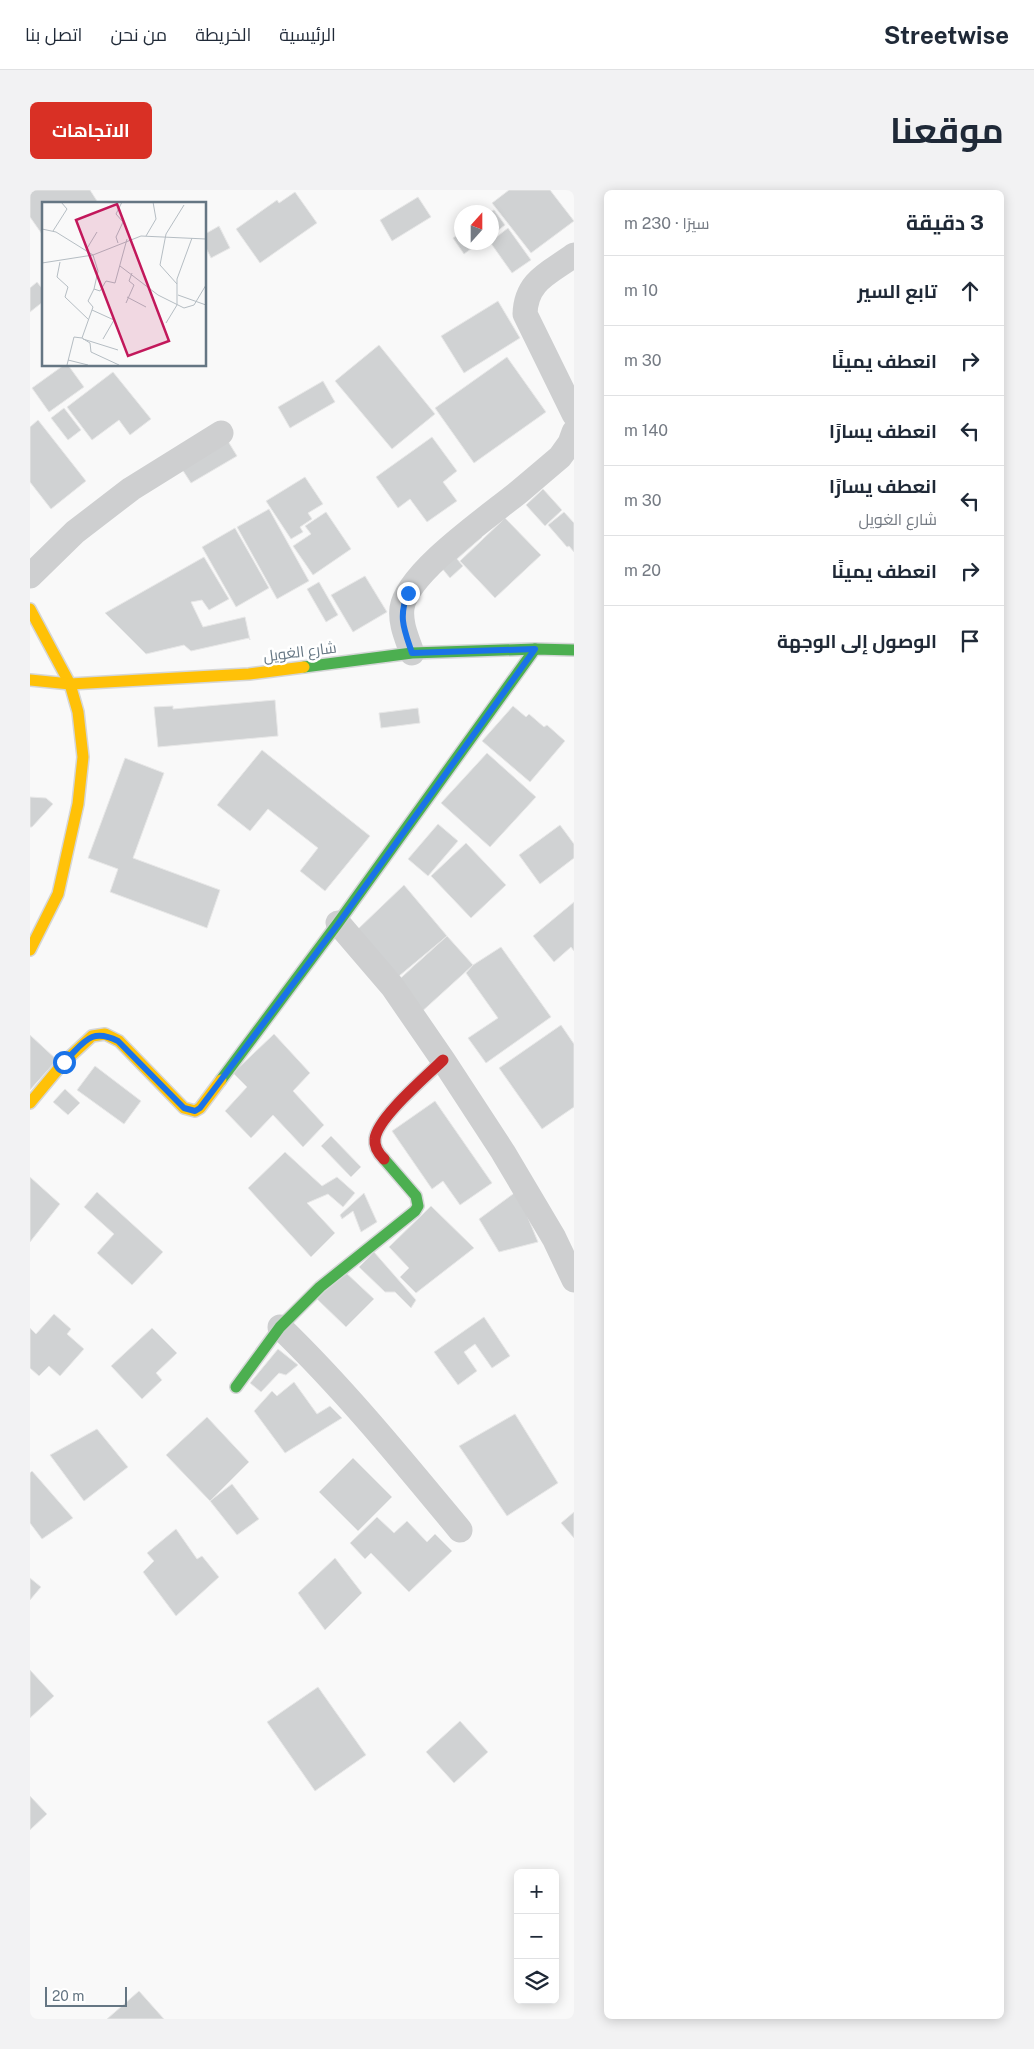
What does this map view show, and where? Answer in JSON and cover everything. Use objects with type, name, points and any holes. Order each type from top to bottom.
[{"type":"street","points":[[574,255],[534,283],[526,299],[525,314],[574,414]]},
{"type":"street","points":[[412,653],[402,624],[402,607],[408,593],[444,552],[560,457],[570,443],[574,432]]},
{"type":"street","points":[[30,576],[76,532],[131,489],[221,433]]},
{"type":"street","points":[[30,609],[70,684],[78,712],[83,756],[78,804],[58,894],[30,950]]},
{"type":"street","points":[[30,1103],[64,1062],[92,1036],[105,1034],[118,1041],[184,1108],[195,1111],[200,1108],[338,924],[535,649]]},
{"type":"street","name":"شارع الغويل","points":[[30,680],[70,684],[249,674],[412,653],[535,649],[574,650]]},
{"type":"street","points":[[338,924],[392,986],[443,1060],[508,1161],[554,1238],[574,1280]]},
{"type":"street","points":[[236,1387],[280,1327],[320,1287],[415,1211],[418,1206],[416,1196],[378,1152],[374,1139],[381,1122],[443,1060]]},
{"type":"street","points":[[280,1327],[312,1358],[384,1438],[460,1530]]},
{"type":"building","points":[[30,190],[90,190],[97,201],[42,202],[42,234],[30,217]]},
{"type":"building","points":[[509,190],[550,190],[574,221],[531,253],[499,212],[499,205],[492,203]]},
{"type":"building","points":[[295,192],[317,223],[260,263],[236,229],[277,200],[279,203]]},
{"type":"building","points":[[418,197],[431,217],[392,241],[380,220]]},
{"type":"building","points":[[499,217],[505,225],[499,230]]},
{"type":"building","points":[[219,226],[230,248],[211,258],[206,248],[206,233]]},
{"type":"building","points":[[508,228],[531,260],[512,273],[496,250],[499,250],[499,235]]},
{"type":"building","points":[[461,250],[469,250],[464,254]]},
{"type":"building","points":[[37,282],[42,288],[42,303],[30,312],[30,288]]},
{"type":"building","points":[[498,301],[520,338],[464,373],[441,336]]},
{"type":"building","points":[[379,345],[435,414],[392,449],[335,381]]},
{"type":"building","points":[[507,357],[546,412],[474,463],[435,408]]},
{"type":"building","points":[[63,366],[69,366],[84,387],[49,412],[32,388]]},
{"type":"building","points":[[113,372],[151,419],[130,435],[119,420],[92,440],[67,407]]},
{"type":"building","points":[[323,381],[335,402],[290,428],[278,407]]},
{"type":"building","points":[[64,408],[81,430],[68,440],[51,418]]},
{"type":"building","points":[[38,420],[86,481],[51,509],[30,482],[30,427]]},
{"type":"building","points":[[432,437],[457,471],[443,482],[457,501],[427,522],[410,499],[398,508],[376,477]]},
{"type":"building","points":[[226,438],[237,456],[191,483],[180,466]]},
{"type":"building","points":[[305,477],[323,504],[308,513],[312,519],[300,527],[303,532],[291,539],[266,501]]},
{"type":"building","points":[[543,489],[562,510],[545,526],[526,505]]},
{"type":"building","points":[[269,509],[309,581],[277,599],[237,527]]},
{"type":"building","points":[[326,512],[351,549],[313,575],[293,546],[311,534],[305,526]]},
{"type":"building","points":[[564,512],[574,523],[574,552],[569,546],[567,547],[548,525]]},
{"type":"building","points":[[505,518],[541,555],[495,598],[460,561]]},
{"type":"building","points":[[235,528],[269,588],[236,607],[202,547]]},
{"type":"building","points":[[475,528],[482,537],[457,559],[463,566],[450,578],[436,561]]},
{"type":"building","points":[[204,557],[229,599],[209,610],[202,600],[191,602],[203,627],[245,617],[250,640],[249,638],[191,651],[184,645],[146,654],[105,613]]},
{"type":"building","points":[[365,576],[387,612],[353,632],[331,595]]},
{"type":"building","points":[[319,582],[338,615],[326,622],[307,589]]},
{"type":"building","points":[[275,700],[278,736],[158,747],[154,707],[173,706],[173,709]]},
{"type":"building","points":[[513,706],[526,717],[529,714],[544,727],[547,725],[565,741],[530,782],[482,741]]},
{"type":"building","points":[[418,708],[420,723],[381,728],[379,713]]},
{"type":"building","points":[[262,750],[370,836],[325,891],[300,871],[318,848],[268,809],[250,831],[217,805]]},
{"type":"building","points":[[487,753],[536,797],[490,847],[441,803]]},
{"type":"building","points":[[125,758],[164,773],[133,858],[220,890],[207,928],[110,892],[118,869],[88,858]]},
{"type":"building","points":[[30,797],[46,798],[53,804],[32,827],[30,827]]},
{"type":"building","points":[[438,824],[458,841],[428,876],[408,859]]},
{"type":"building","points":[[560,825],[574,844],[574,858],[540,884],[519,855]]},
{"type":"building","points":[[466,843],[506,885],[471,918],[431,876]]},
{"type":"building","points":[[404,885],[447,936],[399,976],[357,930]]},
{"type":"building","points":[[574,902],[574,951],[571,947],[554,962],[533,936]]},
{"type":"building","points":[[447,936],[473,965],[418,1015],[392,986]]},
{"type":"building","points":[[501,947],[551,1017],[486,1063],[468,1038],[498,1018],[466,973],[473,965]]},
{"type":"building","points":[[561,1025],[574,1044],[574,1107],[542,1129],[499,1068]]},
{"type":"building","points":[[274,1034],[310,1073],[293,1091],[324,1125],[303,1147],[273,1115],[251,1138],[225,1111],[247,1087],[233,1073]]},
{"type":"building","points":[[30,1035],[57,1060],[30,1090]]},
{"type":"building","points":[[95,1066],[141,1101],[124,1124],[77,1090]]},
{"type":"building","points":[[65,1089],[80,1103],[68,1115],[53,1102]]},
{"type":"building","points":[[435,1101],[492,1183],[460,1205],[443,1181],[432,1189],[392,1131]]},
{"type":"building","points":[[331,1136],[361,1167],[351,1177],[321,1146]]},
{"type":"building","points":[[285,1152],[322,1186],[337,1177],[355,1193],[343,1207],[328,1194],[307,1203],[335,1233],[311,1257],[248,1188]]},
{"type":"building","points":[[30,1177],[60,1204],[30,1242]]},
{"type":"building","points":[[517,1191],[538,1242],[499,1252],[479,1219]]},
{"type":"building","points":[[97,1192],[163,1252],[132,1285],[97,1253],[114,1234],[84,1207]]},
{"type":"building","points":[[364,1193],[377,1222],[361,1232],[353,1211],[342,1219],[340,1215]]},
{"type":"building","points":[[431,1206],[474,1248],[416,1293],[400,1277],[409,1268],[389,1247]]},
{"type":"building","points":[[374,1252],[416,1300],[411,1308],[395,1292],[385,1292],[359,1267]]},
{"type":"building","points":[[344,1271],[374,1299],[346,1327],[317,1299]]},
{"type":"building","points":[[54,1314],[71,1329],[67,1334],[84,1349],[60,1376],[49,1366],[39,1376],[30,1368],[30,1328],[36,1334]]},
{"type":"building","points":[[484,1317],[510,1356],[492,1368],[475,1344],[464,1352],[477,1371],[458,1385],[434,1352]]},
{"type":"building","points":[[152,1328],[177,1353],[156,1373],[162,1380],[142,1399],[111,1366]]},
{"type":"building","points":[[278,1349],[298,1365],[286,1375],[279,1373],[261,1392],[250,1383]]},
{"type":"building","points":[[294,1382],[317,1414],[330,1406],[342,1418],[285,1453],[254,1411],[272,1391],[277,1396]]},
{"type":"building","points":[[515,1414],[558,1483],[507,1516],[459,1446]]},
{"type":"building","points":[[207,1417],[249,1462],[210,1501],[166,1455]]},
{"type":"building","points":[[97,1429],[128,1467],[84,1501],[50,1455]]},
{"type":"building","points":[[353,1458],[392,1497],[358,1531],[319,1492]]},
{"type":"building","points":[[32,1471],[73,1518],[42,1539],[30,1523],[30,1473]]},
{"type":"building","points":[[232,1484],[259,1519],[237,1535],[210,1501]]},
{"type":"building","points":[[574,1512],[574,1538],[561,1523]]},
{"type":"building","points":[[377,1517],[394,1533],[407,1521],[427,1542],[435,1534],[452,1551],[409,1592],[371,1553],[365,1559],[350,1543]]},
{"type":"building","points":[[176,1529],[197,1559],[202,1556],[219,1577],[176,1616],[143,1572],[154,1561],[147,1553]]},
{"type":"building","points":[[335,1558],[362,1593],[325,1630],[298,1593]]},
{"type":"building","points":[[30,1578],[41,1587],[30,1600]]},
{"type":"building","points":[[30,1670],[54,1696],[30,1718]]},
{"type":"building","points":[[318,1687],[366,1755],[315,1791],[267,1722]]},
{"type":"building","points":[[460,1721],[488,1752],[454,1783],[426,1752]]},
{"type":"building","points":[[30,1796],[47,1814],[30,1830]]},
{"type":"building","points":[[139,1991],[164,2019],[107,2019]]},
{"type":"traffic: fast","points":[[304,667],[412,653],[535,649],[574,650]]},
{"type":"traffic: fast","points":[[221,1080],[338,923],[535,649]]},
{"type":"traffic: fast","points":[[236,1387],[280,1327],[320,1287],[415,1211],[418,1206],[416,1196],[384,1159]]},
{"type":"traffic: slow","points":[[30,609],[70,684],[78,712],[83,757],[78,804],[58,894],[30,950]]},
{"type":"traffic: slow","points":[[30,680],[70,684],[249,674],[304,667]]},
{"type":"traffic: slow","points":[[30,1103],[64,1062],[92,1036],[105,1034],[119,1041],[184,1108],[195,1111],[200,1108],[221,1080]]},
{"type":"traffic: jam","points":[[384,1159],[375,1145],[378,1130],[393,1109],[443,1060]]},
{"type":"route","points":[[64,1062],[92,1036],[105,1034],[118,1041],[184,1108],[195,1111],[200,1108],[338,924],[535,649],[412,653],[402,624],[402,607],[408,593]]}]
